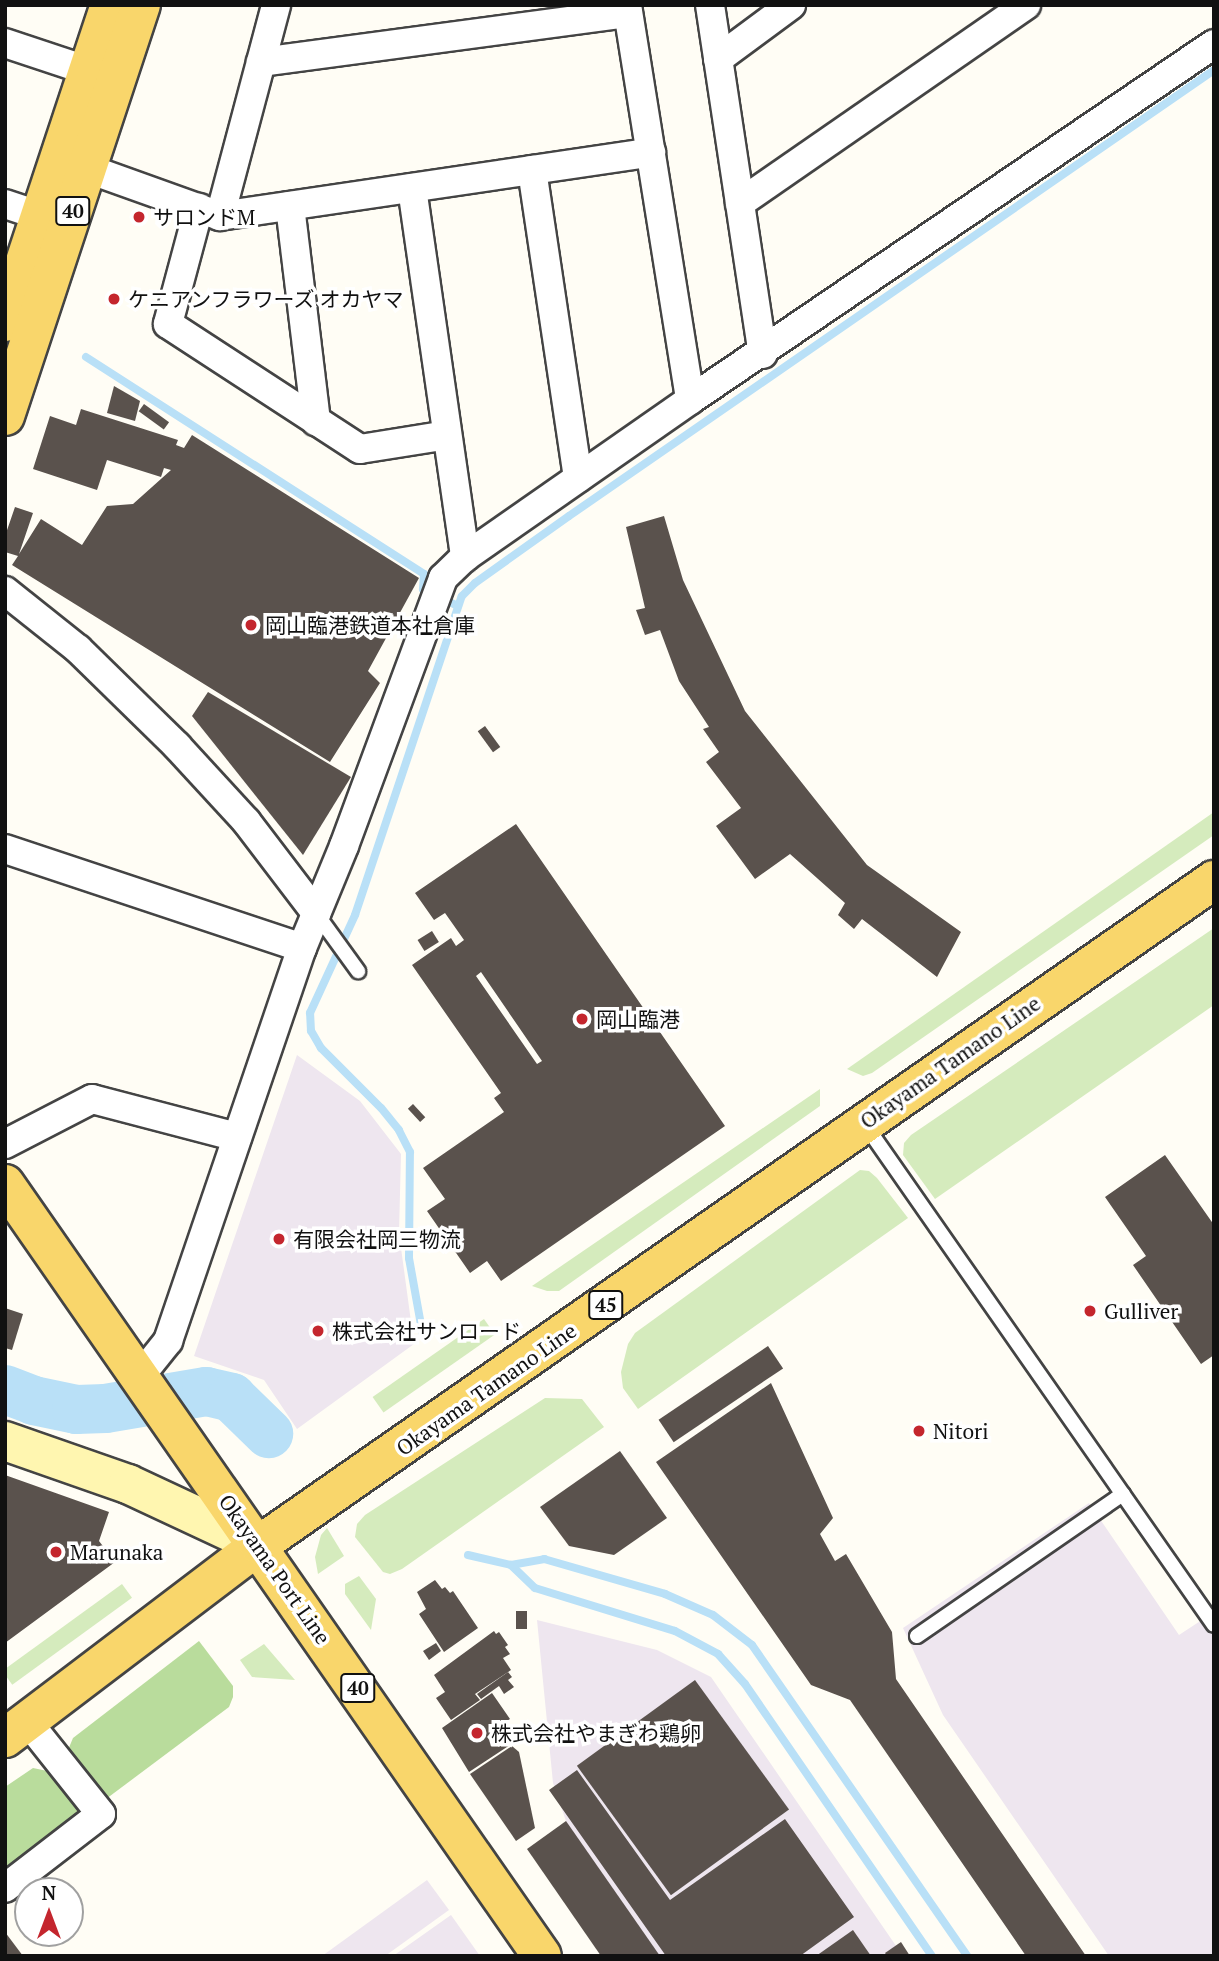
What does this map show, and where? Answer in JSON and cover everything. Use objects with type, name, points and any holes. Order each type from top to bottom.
[{"type":"main road","name":"40","points":[[102,76],[110,5]]},
{"type":"main road","name":"40","points":[[6,415],[54,221],[102,76],[141,5]]},
{"type":"main road","name":"40","points":[[5,322],[54,221]]},
{"type":"main road","name":"Okayama Tamano Line","points":[[16,1729],[260,1545],[863,1122],[1214,880]]},
{"type":"main road","name":"Okayama Port Line","points":[[5,1184],[260,1545],[542,1956]]},
{"type":"street","points":[[276,5],[261,62],[210,212],[168,324],[359,449],[447,435]]},
{"type":"street","points":[[710,5],[763,354]]},
{"type":"street","points":[[718,59],[791,5]]},
{"type":"street","points":[[740,203],[1026,5]]},
{"type":"street","points":[[261,62],[628,9],[690,400]]},
{"type":"street","points":[[5,43],[102,76]]},
{"type":"street","points":[[140,1376],[168,1341],[302,948],[323,921],[443,578],[465,558],[690,400],[763,354],[1214,44]]},
{"type":"street","points":[[73,164],[210,212],[290,206],[651,152]]},
{"type":"street","points":[[532,170],[579,478]]},
{"type":"street","points":[[412,188],[465,558]]},
{"type":"street","points":[[5,204],[54,221]]},
{"type":"street","points":[[290,206],[316,421]]},
{"type":"street","points":[[5,591],[78,649],[177,746],[246,821],[323,921]]},
{"type":"street","points":[[5,849],[302,948]]},
{"type":"street","points":[[5,1144],[92,1099],[237,1137]]},
{"type":"street","points":[[5,1441],[128,1484],[260,1545]]},
{"type":"street","points":[[5,1888],[101,1814],[16,1729]]},
{"type":"lane","points":[[323,921],[358,971]]},
{"type":"lane","points":[[863,1122],[1214,1625]]},
{"type":"lane","points":[[917,1636],[1123,1494]]},
{"type":"shaded area","points":[[297,1055],[360,1101],[401,1154],[399,1233],[414,1344],[297,1429],[264,1380],[194,1356]]},
{"type":"shaded area","points":[[1089,1503],[1179,1635],[1214,1612],[1214,1956],[1109,1956],[943,1715],[903,1628]]},
{"type":"shaded area","points":[[537,1620],[657,1650],[711,1677],[903,1956],[603,1956],[568,1827],[553,1783]]},
{"type":"shaded area","points":[[427,1880],[449,1910],[385,1956],[322,1956]]},
{"type":"shaded area","points":[[451,1915],[480,1956],[393,1956]]},
{"type":"green space","points":[[1214,812],[1214,835],[872,1073],[863,1076],[847,1069]]},
{"type":"green space","points":[[1214,928],[1214,1005],[935,1199],[903,1155],[904,1143],[911,1135]]},
{"type":"green space","points":[[820,1089],[820,1106],[559,1291],[547,1291],[532,1286]]},
{"type":"green space","points":[[860,1170],[869,1171],[877,1178],[908,1218],[638,1409],[623,1388],[621,1372],[628,1344],[635,1333]]},
{"type":"green space","points":[[484,1319],[495,1335],[383,1413],[373,1397]]},
{"type":"green space","points":[[545,1398],[582,1399],[604,1427],[402,1569],[390,1574],[383,1572],[355,1537],[357,1524],[365,1515]]},
{"type":"green space","points":[[327,1528],[344,1556],[318,1574],[315,1557],[321,1535]]},
{"type":"green space","points":[[359,1576],[376,1599],[371,1630],[345,1594],[345,1584]]},
{"type":"green space","points":[[122,1584],[132,1598],[12,1685],[5,1675],[5,1669]]},
{"type":"green space","points":[[199,1641],[233,1686],[229,1707],[102,1802],[68,1750],[73,1738]]},
{"type":"green space","points":[[264,1644],[295,1680],[252,1677],[240,1660]]},
{"type":"green space","points":[[33,1768],[52,1772],[84,1814],[5,1875],[5,1787]]},
{"type":"building","points":[[114,386],[140,401],[135,421],[107,413]]},
{"type":"building","points":[[144,404],[169,422],[164,430],[139,411]]},
{"type":"building","name":"岡山臨港鉄道本社倉庫","points":[[81,409],[178,440],[176,445],[184,448],[192,435],[419,578],[368,671],[380,683],[330,762],[12,565],[18,556],[5,552],[5,536],[15,507],[33,513],[19,554],[41,519],[82,545],[107,506],[133,504],[171,470],[164,468],[161,477],[107,460],[97,490],[33,469],[50,416],[76,425]]},
{"type":"building","points":[[664,516],[683,580],[745,711],[867,865],[961,932],[937,977],[862,919],[854,929],[838,915],[845,903],[790,854],[755,879],[716,826],[741,808],[706,762],[719,752],[703,729],[709,727],[679,681],[660,630],[645,635],[636,610],[645,608],[626,527]]},
{"type":"building","points":[[208,692],[351,777],[303,855],[192,716]]},
{"type":"building","points":[[485,726],[500,747],[493,752],[478,731]]},
{"type":"building","name":"岡山臨港","points":[[516,824],[725,1126],[501,1281],[487,1261],[470,1273],[427,1211],[445,1199],[423,1168],[504,1112],[494,1098],[501,1093],[412,965],[451,938],[456,946],[464,940],[445,913],[434,920],[415,893]],"holes":[[[481,972],[542,1061],[537,1064],[476,976]]]},
{"type":"building","points":[[432,931],[439,942],[424,951],[418,940]]},
{"type":"building","points":[[413,1104],[425,1117],[420,1122],[408,1109]]},
{"type":"building","points":[[1165,1155],[1214,1225],[1214,1355],[1201,1364],[1133,1265],[1146,1256],[1105,1197]]},
{"type":"building","points":[[5,1308],[23,1314],[12,1350],[5,1348]]},
{"type":"building","points":[[768,1346],[783,1368],[674,1442],[659,1420]]},
{"type":"building","points":[[771,1383],[833,1518],[820,1534],[835,1561],[846,1554],[892,1632],[896,1679],[1086,1956],[1026,1956],[850,1700],[811,1685],[656,1462]]},
{"type":"building","points":[[620,1451],[667,1518],[614,1555],[569,1546],[540,1507]]},
{"type":"building","name":"Marunaka","points":[[5,1475],[109,1512],[99,1541],[115,1562],[5,1643]]},
{"type":"building","points":[[435,1580],[442,1589],[445,1587],[450,1593],[453,1591],[478,1628],[444,1652],[419,1614],[426,1609],[417,1592]]},
{"type":"building","points":[[516,1611],[527,1611],[527,1629],[516,1629]]},
{"type":"building","points":[[494,1631],[496,1634],[499,1632],[508,1645],[505,1647],[510,1654],[503,1658],[511,1670],[475,1694],[480,1700],[451,1720],[436,1698],[445,1692],[434,1675]]},
{"type":"building","points":[[436,1643],[441,1651],[429,1660],[423,1651]]},
{"type":"building","points":[[508,1672],[512,1677],[508,1680],[514,1687],[504,1694],[499,1686],[481,1699],[477,1694]]},
{"type":"building","points":[[695,1680],[789,1809],[671,1895],[577,1766]]},
{"type":"building","points":[[492,1693],[510,1719],[498,1727],[510,1745],[469,1772],[442,1728]]},
{"type":"building","points":[[512,1746],[519,1752],[535,1828],[516,1841],[470,1774]]},
{"type":"building","points":[[577,1770],[670,1900],[785,1819],[854,1917],[800,1956],[666,1956],[549,1790]]},
{"type":"building","points":[[566,1821],[660,1956],[601,1956],[527,1849]]},
{"type":"building","points":[[853,1930],[871,1956],[816,1956]]},
{"type":"building","points":[[5,1932],[23,1956],[5,1956]]},
{"type":"building","points":[[901,1942],[910,1956],[887,1956],[885,1953]]},
{"type":"waterway","points":[[423,1336],[409,1258],[410,1152],[399,1130],[381,1108],[321,1048],[311,1031],[310,1013],[355,915],[462,596],[475,583],[569,516],[1214,70]]},
{"type":"waterway","points":[[86,357],[424,574],[423,589],[458,606]]},
{"type":"waterway","points":[[5,1389],[33,1400],[76,1409],[105,1408],[206,1391],[231,1397],[268,1433]]},
{"type":"waterway","points":[[468,1555],[511,1565],[535,1588],[675,1631],[718,1654],[745,1684],[932,1956]]},
{"type":"waterway","points":[[511,1565],[544,1559],[665,1594],[713,1615],[752,1645],[967,1956]]},
{"type":"place","name":"サロンドM","points":[[139,217]]},
{"type":"place","name":"ケニアンフラワーズ オカヤマ","points":[[114,299]]},
{"type":"place","name":"岡山臨港鉄道本社倉庫","points":[[251,625]]},
{"type":"place","name":"岡山臨港","points":[[582,1019]]},
{"type":"place","name":"有限会社岡三物流","points":[[279,1239]]},
{"type":"place","name":"Gulliver","points":[[1090,1311]]},
{"type":"place","name":"株式会社サンロード","points":[[318,1331]]},
{"type":"place","name":"Nitori","points":[[919,1431]]},
{"type":"place","name":"Marunaka","points":[[56,1552]]},
{"type":"place","name":"株式会社やまぎわ鶏卵","points":[[477,1733]]}]
